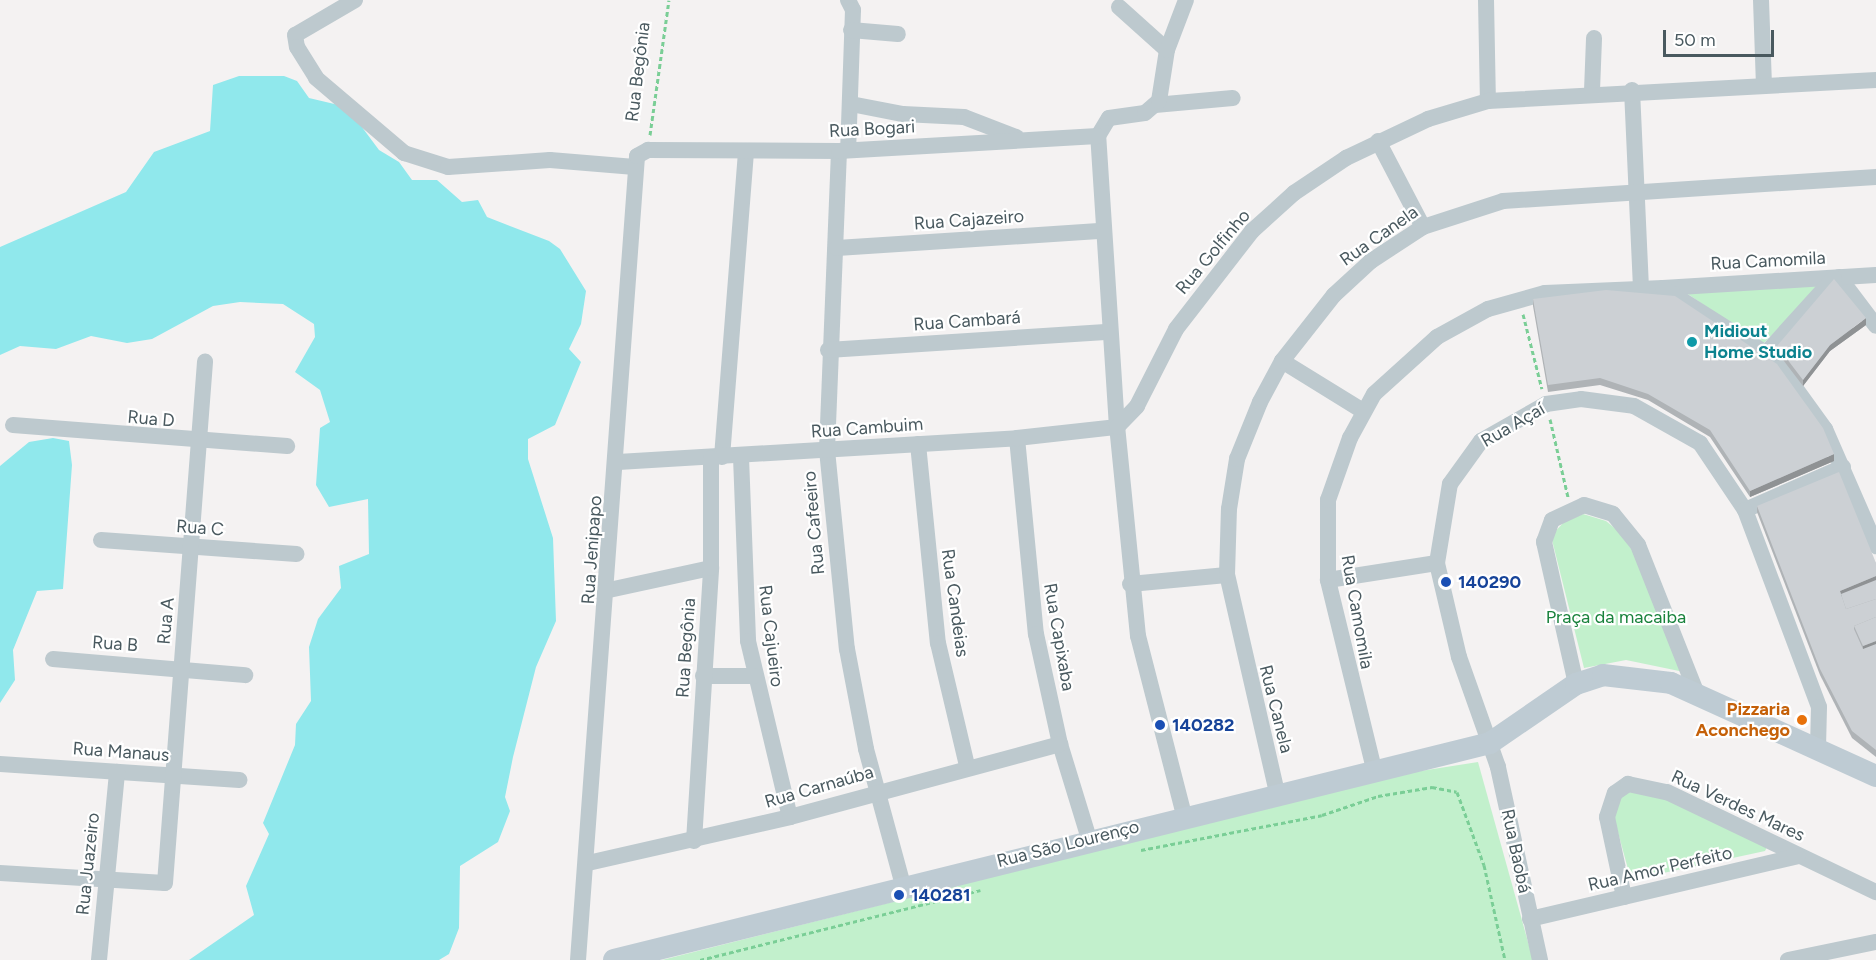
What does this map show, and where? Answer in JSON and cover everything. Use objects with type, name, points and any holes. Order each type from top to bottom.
[{"type":"street","points":[[355,0],[296,35],[297,47],[316,78],[404,153],[447,167],[550,160],[635,167],[640,152],[648,150]]},
{"type":"street","points":[[1184,815],[1130,584],[1109,332],[1098,136],[1109,118],[1145,113],[1158,100],[1167,50],[1186,0]]},
{"type":"street","points":[[1486,0],[1488,101]]},
{"type":"street","points":[[1761,0],[1764,84]]},
{"type":"street","name":"Rua Cafeeiro","points":[[850,5],[851,104],[844,151],[828,350],[826,450],[847,649],[877,790],[903,885]]},
{"type":"street","points":[[1119,7],[1167,50]]},
{"type":"street","points":[[851,30],[898,34]]},
{"type":"street","points":[[1592,91],[1594,38]]},
{"type":"street","name":"Rua Golfinho","points":[[1117,427],[1137,406],[1176,329],[1252,231],[1294,193],[1378,141],[1488,101],[1592,91],[1876,80]]},
{"type":"street","points":[[1632,90],[1639,190],[1641,288]]},
{"type":"street","points":[[1158,100],[1233,98]]},
{"type":"street","points":[[851,104],[903,114],[964,117],[1020,139]]},
{"type":"street","name":"Rua Bogari","points":[[648,150],[746,154],[844,151],[1098,136]]},
{"type":"street","points":[[1378,141],[1423,227]]},
{"type":"street","points":[[717,458],[746,154]]},
{"type":"street","name":"Rua Jenipapo","points":[[578,960],[588,863],[609,590],[635,167]]},
{"type":"street","name":"Rua Canela","points":[[1278,797],[1227,575],[1237,459],[1282,361],[1351,278],[1423,227],[1503,201],[1639,190],[1876,177]]},
{"type":"street","name":"Rua Cajazeiro","points":[[837,248],[1102,231]]},
{"type":"street","name":"Rua Camomila","points":[[1374,770],[1328,580],[1328,500],[1363,411],[1396,369],[1437,337],[1488,309],[1545,293],[1876,275]]},
{"type":"street","points":[[1766,353],[1836,277],[1876,326]]},
{"type":"street","points":[[1663,288],[1766,353],[1812,410],[1843,467],[1876,546]]},
{"type":"street","name":"Rua Cambará","points":[[828,350],[1109,332]]},
{"type":"street","points":[[1282,361],[1363,411]]},
{"type":"street","name":"Rua A","points":[[106,882],[165,883],[205,362]]},
{"type":"street","name":"Rua Açaí","points":[[1490,743],[1459,657],[1437,563],[1441,514],[1458,466],[1481,441],[1546,404],[1607,400],[1654,415],[1700,443],[1745,510],[1819,707],[1818,749]]},
{"type":"street","name":"Rua D","points":[[13,425],[198,442],[287,446]]},
{"type":"street","name":"Rua Cambuim","points":[[618,462],[741,457],[1017,438],[1117,427]]},
{"type":"street","name":"Rua Capixaba","points":[[1017,438],[1036,634],[1060,744],[1089,838]]},
{"type":"street","name":"Rua Candeias","points":[[918,444],[938,643],[966,766]]},
{"type":"street","name":"Rua Cajueiro","points":[[741,457],[754,676],[790,817]]},
{"type":"street","name":"Rua Begônia","points":[[694,841],[717,458]]},
{"type":"street","points":[[1745,510],[1843,467]]},
{"type":"street","points":[[1697,694],[1638,545],[1613,514],[1584,505],[1552,520],[1544,542],[1576,684],[1617,673],[1656,678],[1697,694],[1869,773]]},
{"type":"street","name":"Rua C","points":[[101,540],[297,554]]},
{"type":"street","points":[[1328,580],[1437,563]]},
{"type":"street","points":[[609,590],[711,568]]},
{"type":"street","points":[[1130,584],[1227,575]]},
{"type":"street","name":"Rua B","points":[[53,659],[245,675]]},
{"type":"street","points":[[703,676],[754,676]]},
{"type":"street","name":"Rua São Lourenço","points":[[614,960],[1089,838],[1184,815],[1278,797],[1374,770],[1490,743],[1521,724],[1576,684]]},
{"type":"street","name":"Rua Baobá","points":[[1490,743],[1540,960]]},
{"type":"street","name":"Rua Carnaúba","points":[[588,863],[694,841],[790,817],[877,790],[1060,744]]},
{"type":"street","name":"Rua Manaus","points":[[0,764],[239,780]]},
{"type":"street","name":"Rua Juazeiro","points":[[99,960],[117,772]]},
{"type":"street","name":"Rua Verdes Mares","points":[[1624,897],[1607,817],[1615,793],[1628,784],[1667,792],[1876,892]]},
{"type":"street","name":"Rua Amor Perfeito","points":[[1530,919],[1798,856]]},
{"type":"street","points":[[0,873],[106,882]]},
{"type":"street","points":[[1788,960],[1876,942]]},
{"type":"path","name":"Rua Begônia","points":[[648,150],[669,0]]},
{"type":"path","points":[[1138,851],[1322,815],[1378,796],[1432,787],[1457,792],[1484,865],[1505,960]]},
{"type":"path","points":[[700,960],[990,887]]},
{"type":"green space","points":[[1824,283],[1762,345],[1682,290]]},
{"type":"green space","name":"Praça da macaiba","points":[[1583,514],[1606,521],[1623,535],[1641,566],[1684,672],[1626,660],[1584,668],[1551,536],[1564,522]]},
{"type":"green space","points":[[1478,762],[1533,960],[662,960],[1395,775]]},
{"type":"green space","points":[[1645,790],[1768,845],[1765,851],[1631,880],[1613,814],[1618,794]]},
{"type":"water","points":[[239,76],[284,76],[297,81],[309,98],[347,107],[379,150],[399,162],[412,180],[437,180],[462,202],[478,200],[487,217],[549,241],[560,249],[586,291],[581,324],[569,349],[581,362],[555,425],[528,439],[528,459],[553,538],[556,621],[536,667],[513,757],[505,797],[510,811],[498,842],[460,866],[459,928],[449,954],[439,960],[189,960],[254,915],[246,886],[269,834],[263,823],[295,745],[296,724],[311,701],[309,647],[318,619],[341,588],[339,566],[369,554],[368,499],[329,507],[316,485],[320,428],[330,422],[320,390],[295,372],[315,337],[314,324],[283,304],[240,302],[213,306],[152,339],[127,343],[91,336],[56,349],[20,346],[0,355],[0,247],[126,192],[154,152],[210,131],[213,85]]},
{"type":"water","points":[[53,438],[69,441],[72,465],[63,589],[37,591],[13,650],[15,680],[0,703],[0,466],[29,442]]},
{"type":"building","points":[[1834,279],[1866,318],[1830,345],[1803,380],[1777,346]]},
{"type":"building","points":[[1606,290],[1675,296],[1777,364],[1823,428],[1834,454],[1750,491],[1710,430],[1648,394],[1600,378],[1548,385],[1533,299]]},
{"type":"building","points":[[1839,472],[1876,563],[1876,576],[1840,591],[1846,609],[1876,599],[1876,617],[1854,626],[1854,629],[1863,649],[1876,644],[1876,750],[1852,731],[1820,669],[1757,506]]},
{"type":"building","points":[[1876,580],[1876,599],[1846,609],[1841,594]]},
{"type":"building","points":[[1876,617],[1876,641],[1863,646],[1854,626]]},
{"type":"place","name":"Midiout Home Studio","points":[[1692,342]]},
{"type":"place","name":"140290","points":[[1446,582]]},
{"type":"place","name":"Pizzaria Aconchego","points":[[1802,720]]},
{"type":"place","name":"140282","points":[[1160,725]]},
{"type":"place","name":"140281","points":[[899,895]]}]
